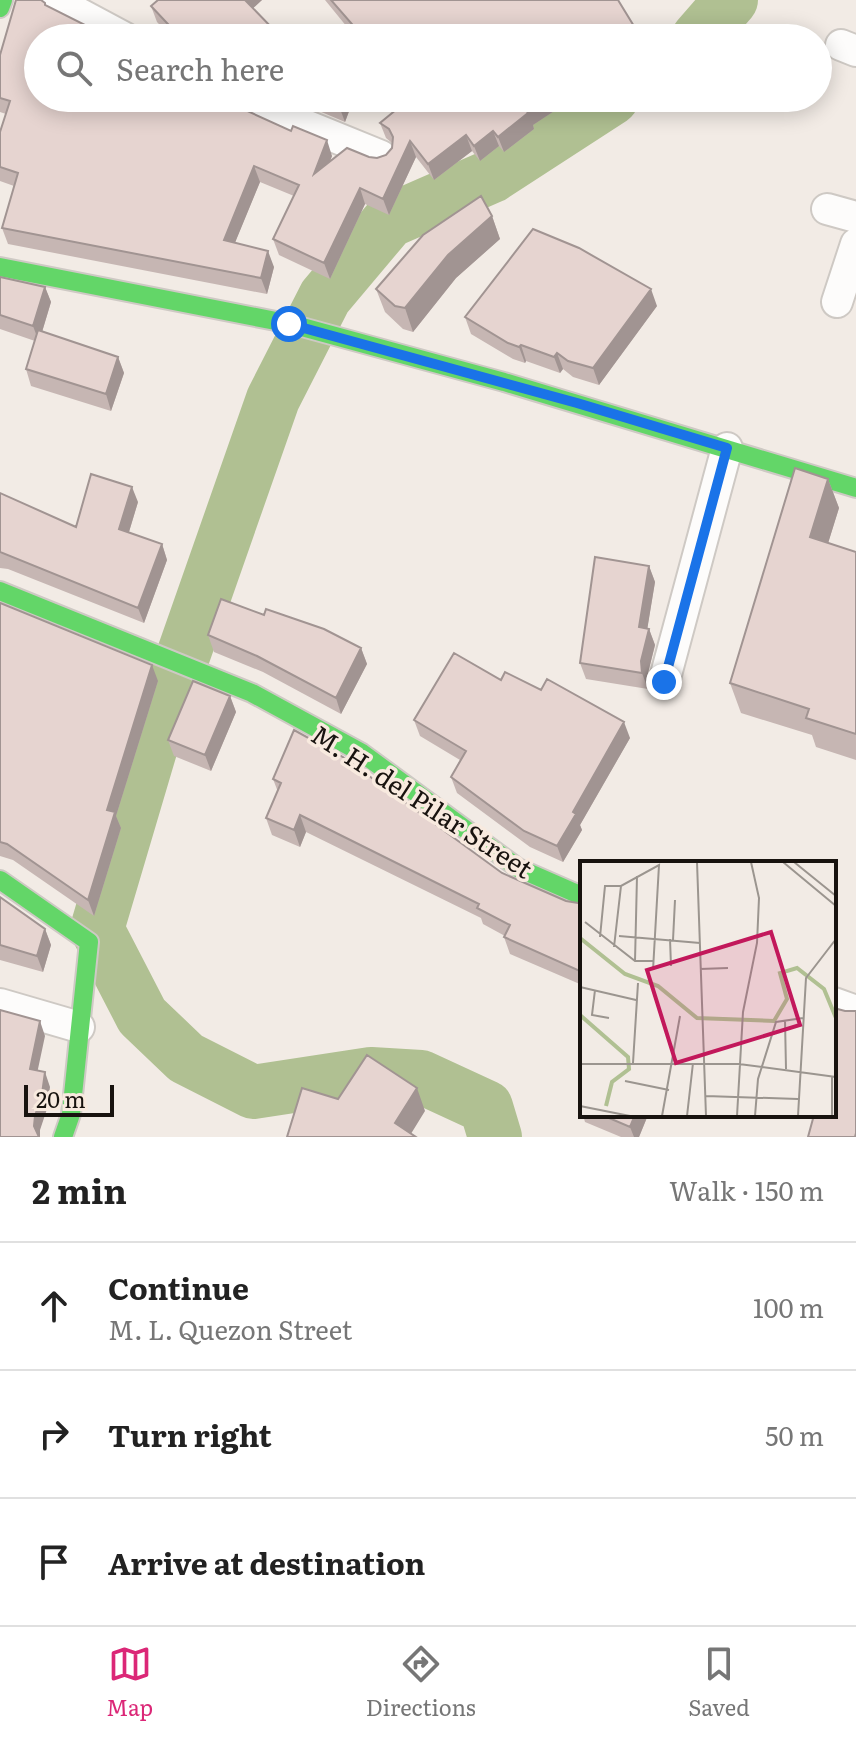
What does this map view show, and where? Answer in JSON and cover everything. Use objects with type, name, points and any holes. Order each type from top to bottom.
[{"type":"street","points":[[0,8],[3,0]]},
{"type":"street","points":[[54,0],[99,24]]},
{"type":"street","points":[[273,112],[381,156]]},
{"type":"street","points":[[837,302],[856,244]]},
{"type":"street","points":[[0,267],[70,284],[202,306],[332,335],[577,403],[856,488]]},
{"type":"street","points":[[664,682],[727,448]]},
{"type":"street","name":"M. H. del Pilar Street","points":[[0,591],[252,693],[362,753],[518,868],[580,895]]},
{"type":"street","points":[[0,880],[89,942],[71,1114],[63,1137]]},
{"type":"street","points":[[0,1004],[79,1027]]},
{"type":"street","points":[[836,1004],[856,1011]]},
{"type":"building","points":[[16,0],[41,0],[83,24],[24,24],[24,112],[250,112],[291,131],[293,126],[327,140],[314,174],[347,148],[369,157],[386,155],[392,148],[393,137],[389,129],[380,123],[393,112],[528,113],[498,137],[493,131],[474,146],[466,135],[428,164],[410,141],[383,199],[360,188],[324,263],[273,239],[299,185],[254,166],[224,240],[268,251],[261,278],[2,228],[18,173],[0,167],[0,132],[10,101],[0,98],[0,55]]},
{"type":"building","points":[[158,0],[245,0],[268,24],[168,24],[151,6]]},
{"type":"building","points":[[331,0],[618,0],[633,24],[352,24]]},
{"type":"building","points":[[481,196],[492,216],[448,255],[405,308],[395,306],[376,289],[423,235]]},
{"type":"building","points":[[533,229],[579,248],[651,289],[593,368],[568,361],[557,353],[554,357],[508,343],[465,317]]},
{"type":"building","points":[[0,277],[45,287],[33,326],[0,315]]},
{"type":"building","points":[[38,330],[118,357],[106,394],[26,369]]},
{"type":"building","points":[[795,468],[828,479],[810,537],[856,552],[856,734],[806,718],[809,709],[730,683]]},
{"type":"building","points":[[91,474],[132,487],[119,529],[162,544],[138,608],[0,552],[0,493],[76,527]]},
{"type":"building","points":[[595,557],[649,566],[639,627],[649,629],[641,661],[642,673],[580,663]]},
{"type":"building","points":[[221,599],[264,615],[266,609],[324,629],[361,648],[336,698],[257,656],[208,635]]},
{"type":"building","points":[[0,603],[152,665],[107,810],[115,812],[88,900],[0,842]]},
{"type":"building","points":[[454,653],[501,680],[505,672],[541,690],[547,679],[624,722],[557,846],[524,831],[451,777],[466,751],[414,720]]},
{"type":"building","points":[[193,681],[230,696],[205,755],[168,740]]},
{"type":"building","points":[[294,730],[343,757],[502,873],[566,901],[580,902],[580,971],[504,937],[510,925],[477,908],[479,904],[300,815],[294,830],[266,818],[281,783],[273,779]]},
{"type":"building","points":[[0,897],[45,929],[37,956],[0,945]]},
{"type":"building","points":[[836,1009],[856,1011],[855,1137],[808,1137],[813,1117],[836,1117]]},
{"type":"building","points":[[0,1010],[40,1021],[30,1069],[45,1072],[34,1126],[39,1137],[0,1137]]},
{"type":"building","points":[[367,1055],[417,1088],[395,1123],[416,1137],[287,1137],[302,1088],[338,1099]]},
{"type":"building","points":[[607,1117],[634,1117],[630,1127]]},
{"type":"waterway","points":[[710,24],[731,0]]},
{"type":"waterway","points":[[495,1137],[486,1107],[421,1077],[371,1074],[253,1092],[186,1058],[142,1016],[97,929],[150,750],[273,399],[325,297],[389,221],[492,176],[590,112]]},
{"type":"traffic: fast","points":[[0,8],[3,0]]},
{"type":"traffic: fast","points":[[0,267],[291,324],[504,382],[856,488]]},
{"type":"traffic: fast","points":[[0,591],[252,693],[362,753],[518,868],[580,895]]},
{"type":"traffic: fast","points":[[0,880],[89,942],[71,1114],[63,1137]]},
{"type":"route","points":[[289,324],[577,403],[727,448],[664,682]]}]
